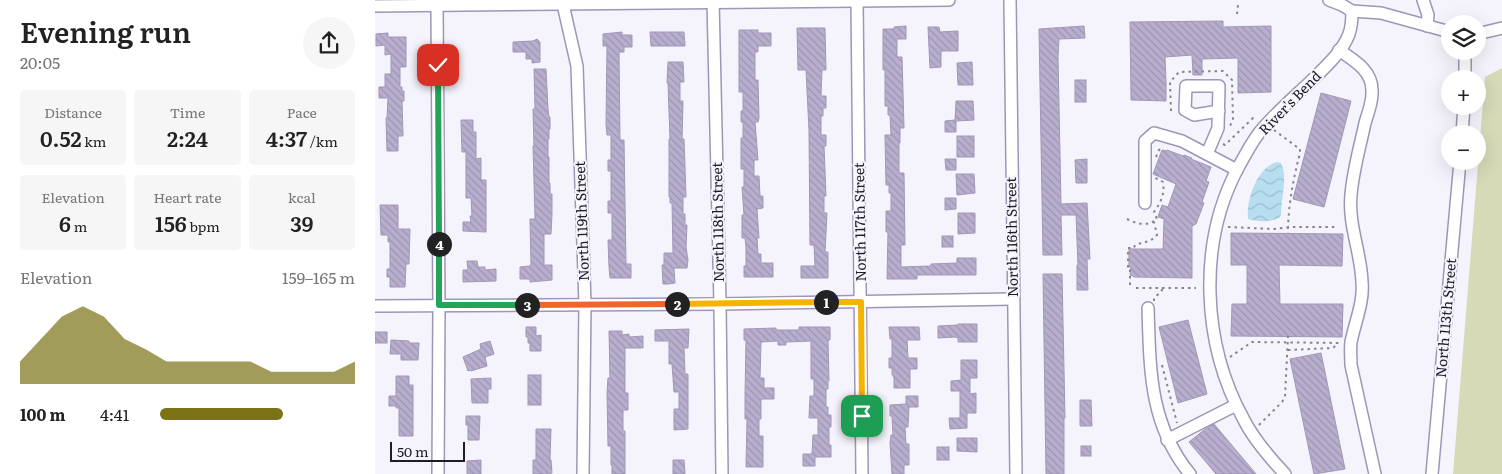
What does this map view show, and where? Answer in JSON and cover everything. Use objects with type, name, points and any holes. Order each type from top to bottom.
[{"type":"street","points":[[375,6],[562,2],[949,0]]},
{"type":"street","name":"North 116th Street","points":[[1010,0],[1016,474]]},
{"type":"street","points":[[1329,0],[1342,4],[1352,11],[1381,13],[1441,30]]},
{"type":"street","points":[[1423,0],[1428,16],[1427,26]]},
{"type":"street","name":"North 117th Street","points":[[857,1],[862,474]]},
{"type":"street","name":"North 119th Street","points":[[562,2],[577,66],[585,304],[583,474]]},
{"type":"street","name":"North 118th Street","points":[[713,2],[722,474]]},
{"type":"street","points":[[437,4],[438,474]]},
{"type":"street","name":"River's Bend","points":[[1285,474],[1272,460],[1251,431],[1229,388],[1213,324],[1210,280],[1214,233],[1221,206],[1231,181],[1262,129],[1326,67],[1339,50],[1349,34],[1352,23],[1352,11]]},
{"type":"street","points":[[1486,32],[1502,28]]},
{"type":"street","points":[[1339,50],[1361,66],[1371,80],[1373,89],[1356,162],[1350,212],[1362,282],[1362,296],[1351,343],[1351,364],[1375,474]]},
{"type":"street","points":[[1207,154],[1219,128],[1219,111]]},
{"type":"street","points":[[1145,203],[1145,141],[1154,133],[1182,141],[1237,170]]},
{"type":"street","name":"North 113th Street","points":[[1432,474],[1459,170]]},
{"type":"street","points":[[375,306],[720,304],[1013,299]]},
{"type":"street","points":[[1151,307],[1151,378],[1158,410],[1167,440],[1190,474]]},
{"type":"street","points":[[1167,440],[1236,404]]},
{"type":"path","points":[[1237,14],[1238,5]]},
{"type":"path","points":[[1275,130],[1300,149],[1288,208],[1288,233]]},
{"type":"path","points":[[1152,163],[1159,150],[1167,146]]},
{"type":"path","points":[[1131,285],[1130,268],[1128,268],[1128,248],[1148,242],[1157,236],[1154,222],[1157,219],[1154,212],[1163,198],[1164,188],[1163,182],[1152,176]]},
{"type":"path","points":[[1127,219],[1142,224],[1154,222]]},
{"type":"path","points":[[1225,227],[1274,229],[1337,227]]},
{"type":"path","points":[[1136,288],[1196,288]]},
{"type":"path","points":[[1151,307],[1154,298],[1163,288]]},
{"type":"path","points":[[1251,431],[1285,397],[1288,336]]},
{"type":"path","points":[[1229,357],[1252,342],[1351,343]]},
{"type":"path","points":[[1288,350],[1333,348],[1338,343]]},
{"type":"path","points":[[1162,363],[1177,423]]},
{"type":"green space","points":[[1502,68],[1502,474],[1453,474],[1478,170],[1486,170],[1486,125],[1481,125],[1482,115],[1486,115],[1486,76]]},
{"type":"water","points":[[1277,162],[1281,163],[1284,175],[1281,215],[1279,218],[1268,221],[1248,219],[1249,203],[1254,185],[1264,170]]},
{"type":"building","points":[[1223,21],[1223,27],[1271,26],[1271,92],[1238,93],[1238,58],[1202,59],[1202,75],[1193,75],[1192,55],[1165,57],[1166,101],[1131,100],[1130,22]]},
{"type":"building","points":[[906,26],[906,39],[897,39],[897,57],[902,57],[904,128],[900,128],[899,143],[899,173],[904,173],[905,245],[901,245],[901,267],[957,263],[957,258],[976,258],[976,275],[917,275],[917,279],[887,279],[888,232],[886,232],[886,211],[891,211],[891,193],[889,193],[889,185],[886,185],[885,135],[891,135],[890,115],[888,115],[888,106],[885,106],[883,29]]},
{"type":"building","points":[[1084,26],[1085,38],[1059,39],[1058,57],[1061,204],[1087,203],[1090,259],[1087,259],[1088,290],[1077,290],[1076,215],[1061,215],[1062,255],[1043,255],[1039,29]]},
{"type":"building","points":[[928,27],[939,27],[940,32],[958,31],[958,51],[941,51],[941,67],[930,68]]},
{"type":"building","points":[[797,28],[825,28],[826,70],[822,70],[821,96],[826,96],[826,108],[823,108],[823,116],[821,116],[821,135],[826,135],[826,146],[824,146],[826,196],[824,196],[824,213],[827,213],[825,252],[828,252],[828,278],[801,278],[801,266],[815,266],[814,245],[810,245],[809,130],[806,70],[798,70]]},
{"type":"building","points":[[739,30],[758,30],[758,33],[771,33],[771,46],[758,46],[758,52],[755,52],[755,80],[758,80],[759,118],[758,122],[755,122],[758,160],[754,160],[754,176],[759,176],[760,196],[763,196],[763,208],[757,209],[758,254],[761,254],[761,263],[773,263],[773,277],[744,277],[746,247],[745,238],[742,238],[742,215],[744,215],[742,187],[744,187],[744,169],[741,169],[743,122],[741,122],[741,111],[743,111],[743,92],[739,92]]},
{"type":"building","points":[[622,32],[622,35],[632,35],[632,47],[624,47],[624,52],[619,52],[620,140],[624,140],[626,264],[631,264],[631,278],[610,278],[608,240],[612,240],[612,213],[608,213],[608,201],[611,201],[611,171],[608,171],[608,160],[611,160],[611,135],[607,135],[606,125],[607,46],[603,46],[603,34]]},
{"type":"building","points":[[650,32],[684,32],[685,46],[651,46]]},
{"type":"building","points":[[388,33],[388,37],[406,37],[406,67],[400,67],[400,87],[404,91],[404,101],[402,101],[403,136],[398,136],[398,151],[387,151],[386,118],[388,98],[379,98],[379,87],[385,87],[385,74],[391,74],[391,54],[385,55],[385,45],[376,46],[376,34]]},
{"type":"building","points":[[537,39],[540,42],[540,62],[532,63],[532,59],[526,59],[526,52],[513,52],[513,42]]},
{"type":"building","points":[[668,62],[683,62],[684,82],[680,82],[680,101],[683,101],[682,139],[684,139],[686,197],[683,197],[683,214],[685,214],[685,225],[687,225],[686,247],[688,260],[687,268],[674,268],[675,283],[663,284],[662,265],[664,265],[664,253],[673,253],[672,203],[670,203],[669,197]]},
{"type":"building","points":[[972,62],[973,85],[958,85],[957,63]]},
{"type":"building","points":[[534,69],[546,69],[550,117],[548,157],[552,214],[551,234],[544,234],[544,265],[552,265],[552,280],[530,282],[530,279],[520,279],[520,267],[530,266],[531,264],[530,219],[535,219],[533,146],[533,109],[535,109]]},
{"type":"building","points":[[1075,80],[1086,80],[1086,102],[1075,102]]},
{"type":"building","points":[[1321,93],[1351,101],[1324,207],[1293,199]]},
{"type":"building","points":[[956,101],[973,101],[974,120],[956,121],[956,132],[945,132],[945,121],[955,120]]},
{"type":"building","points":[[461,120],[473,120],[473,132],[476,132],[476,159],[481,158],[481,180],[486,180],[486,232],[463,231],[463,222],[471,222],[470,216],[472,216],[471,198],[466,198],[466,152],[462,152]]},
{"type":"building","points":[[957,136],[974,136],[974,157],[957,157]]},
{"type":"building","points":[[1162,150],[1184,155],[1211,167],[1206,181],[1209,182],[1202,202],[1204,203],[1196,224],[1192,226],[1192,278],[1135,277],[1130,275],[1129,249],[1163,249],[1164,219],[1158,217],[1162,205],[1168,207],[1176,184],[1153,174]]},
{"type":"building","points":[[945,159],[956,159],[956,170],[946,170]]},
{"type":"building","points":[[1087,159],[1087,183],[1076,183],[1075,160]]},
{"type":"building","points":[[956,174],[974,174],[975,193],[957,195]]},
{"type":"building","points":[[945,198],[956,198],[956,209],[945,210]]},
{"type":"building","points":[[380,205],[398,205],[398,229],[410,229],[409,264],[406,264],[405,287],[390,287],[390,277],[387,277],[387,269],[390,269],[390,242],[388,242],[388,235],[381,235]]},
{"type":"building","points":[[958,213],[975,213],[975,233],[958,234]]},
{"type":"building","points":[[1231,233],[1343,234],[1342,266],[1279,265],[1280,304],[1343,304],[1342,337],[1231,336],[1232,304],[1247,304],[1247,265],[1231,265]]},
{"type":"building","points":[[942,236],[953,236],[953,247],[942,247]]},
{"type":"building","points":[[467,261],[477,261],[478,267],[485,267],[485,270],[496,269],[496,281],[463,282],[463,270],[468,270]]},
{"type":"building","points":[[1043,274],[1062,274],[1065,418],[1064,474],[1046,474]]},
{"type":"building","points":[[1188,320],[1207,394],[1178,403],[1159,327]]},
{"type":"building","points":[[977,324],[977,342],[958,342],[958,338],[955,337],[938,338],[938,326]]},
{"type":"building","points":[[526,327],[536,327],[536,336],[541,335],[541,351],[530,351],[530,343],[528,343],[528,337],[526,337]]},
{"type":"building","points":[[799,327],[830,327],[830,340],[828,340],[829,381],[828,389],[826,389],[826,407],[828,407],[828,415],[831,415],[829,445],[831,445],[831,457],[815,457],[815,466],[803,466],[803,454],[812,454],[813,435],[818,435],[818,418],[809,418],[810,396],[814,396],[814,379],[811,379],[811,341],[786,342],[786,345],[778,345],[778,341],[761,342],[760,378],[764,378],[764,388],[774,388],[774,399],[761,399],[759,436],[763,436],[763,467],[746,467],[746,340],[744,340],[744,329],[776,328],[776,330],[799,330]]},
{"type":"building","points":[[889,327],[919,327],[920,340],[907,340],[908,358],[917,358],[917,369],[910,369],[910,388],[894,388],[892,368],[889,368],[889,358],[892,358],[892,339],[890,339]]},
{"type":"building","points":[[689,329],[688,348],[684,348],[685,374],[688,374],[688,429],[674,430],[674,409],[679,409],[679,392],[674,392],[672,364],[669,364],[669,341],[655,341],[655,330]]},
{"type":"building","points":[[609,331],[622,331],[622,335],[629,334],[629,337],[643,336],[643,348],[625,348],[625,393],[628,393],[628,410],[623,410],[625,474],[612,474],[611,446],[608,446]]},
{"type":"building","points":[[375,332],[387,332],[387,343],[375,343]]},
{"type":"building","points":[[391,340],[419,343],[418,360],[401,360],[401,354],[390,354]]},
{"type":"building","points":[[490,341],[494,354],[485,357],[487,366],[468,371],[463,357],[481,349],[480,344]]},
{"type":"building","points":[[1321,353],[1345,469],[1314,474],[1290,359]]},
{"type":"building","points":[[961,360],[977,360],[977,378],[970,378],[970,394],[976,393],[976,413],[967,413],[967,428],[950,429],[949,418],[960,418],[960,391],[951,391],[951,381],[961,380]]},
{"type":"building","points":[[528,375],[541,375],[541,405],[528,405]]},
{"type":"building","points":[[396,376],[409,376],[409,385],[413,385],[413,436],[399,436],[399,408],[389,406],[389,396],[396,396]]},
{"type":"building","points":[[491,378],[491,389],[488,389],[488,403],[472,403],[471,379]]},
{"type":"building","points":[[906,396],[918,396],[918,407],[909,407],[908,427],[905,427],[906,444],[909,444],[909,465],[904,465],[904,474],[892,474],[890,443],[891,435],[893,435],[890,405],[906,404]]},
{"type":"building","points":[[1080,400],[1091,400],[1092,426],[1080,426]]},
{"type":"building","points":[[466,416],[480,416],[479,440],[468,440]]},
{"type":"building","points":[[1214,424],[1256,474],[1216,474],[1189,442]]},
{"type":"building","points":[[536,429],[551,429],[550,460],[552,473],[533,474],[533,460],[536,460]]},
{"type":"building","points":[[957,438],[977,438],[977,452],[957,451]]},
{"type":"building","points":[[1081,446],[1091,446],[1091,456],[1081,456]]},
{"type":"building","points":[[937,447],[949,447],[949,460],[937,460]]},
{"type":"building","points":[[481,460],[481,474],[467,474],[467,461]]},
{"type":"building","points":[[673,460],[684,460],[685,474],[673,474]]},
{"type":"route","points":[[438,65],[439,305],[861,302],[862,416]]}]
